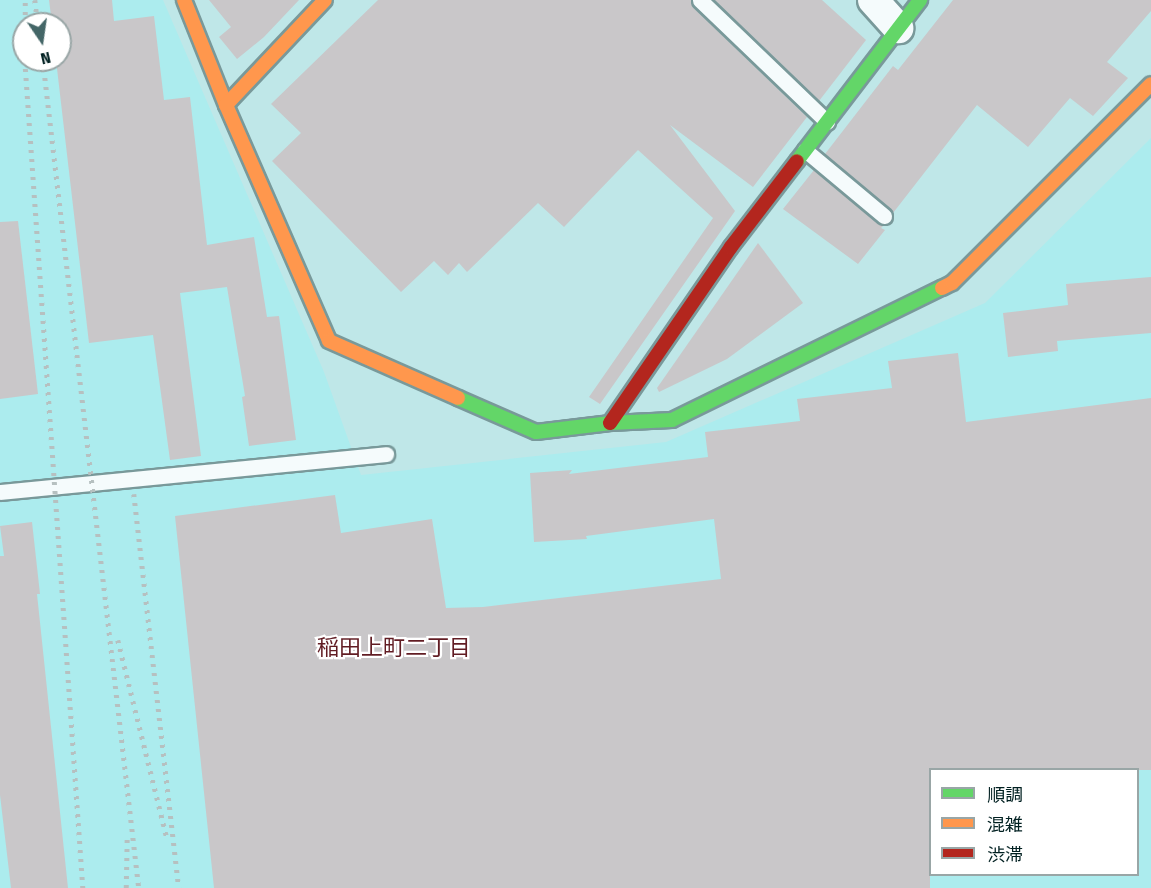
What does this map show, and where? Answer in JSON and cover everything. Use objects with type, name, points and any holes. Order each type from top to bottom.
[{"type":"street","points":[[184,0],[226,105],[328,341],[536,432],[610,423],[672,420],[952,283],[1151,84]]},
{"type":"street","points":[[226,105],[325,0]]},
{"type":"street","points":[[873,0],[898,28]]},
{"type":"street","points":[[610,423],[731,247],[920,0]]},
{"type":"lane","points":[[700,0],[826,122]]},
{"type":"lane","points":[[805,150],[884,216]]},
{"type":"lane","points":[[0,492],[386,454]]},
{"type":"shaded area","points":[[0,0],[163,0],[324,372],[361,475],[666,442],[985,303],[1151,138],[1151,888],[0,888]]},
{"type":"building","points":[[49,0],[112,0],[114,21],[154,16],[164,100],[190,97],[207,245],[254,237],[267,317],[279,316],[296,440],[249,446],[242,397],[245,396],[227,287],[180,293],[201,456],[170,460],[153,335],[89,343],[57,72],[72,72],[72,12],[50,12]]},
{"type":"building","points":[[209,0],[299,0],[264,37],[237,59],[219,37],[231,27]]},
{"type":"building","points":[[378,0],[691,0],[693,7],[807,117],[753,187],[670,125],[735,211],[600,404],[589,397],[713,218],[638,150],[564,227],[538,203],[467,272],[459,263],[448,275],[434,261],[401,292],[272,161],[301,133],[271,104]]},
{"type":"building","points":[[714,0],[822,0],[866,40],[819,101]]},
{"type":"building","points":[[953,0],[1151,0],[1151,11],[1107,62],[1128,78],[1093,116],[1070,98],[1028,147],[977,105],[893,213],[825,154],[893,66],[898,70]]},
{"type":"building","points":[[814,170],[885,230],[858,264],[783,209]]},
{"type":"building","points":[[18,221],[38,394],[0,399],[0,222]]},
{"type":"building","points":[[758,243],[803,303],[727,359],[659,392],[657,388]]},
{"type":"building","points":[[1151,277],[1151,333],[1057,341],[1058,351],[1008,357],[1003,313],[1068,305],[1066,284]]},
{"type":"building","points":[[958,353],[966,422],[1151,398],[1151,770],[1139,770],[1139,768],[929,768],[930,888],[214,888],[175,516],[335,495],[341,533],[432,519],[446,608],[483,607],[721,579],[714,519],[586,536],[587,539],[534,542],[530,473],[572,470],[569,474],[708,457],[705,432],[800,421],[797,399],[892,388],[888,361]]},
{"type":"building","points":[[32,522],[40,594],[37,594],[68,888],[11,888],[0,795],[0,556],[4,556],[0,526]]},
{"type":"railway","points":[[25,0],[25,12]]},
{"type":"railway","points":[[35,0],[36,12]]},
{"type":"railway","points":[[26,72],[83,888]]},
{"type":"railway","points":[[44,72],[139,888]]},
{"type":"railway","points":[[134,494],[179,888]]},
{"type":"railway","points":[[118,640],[167,838]]},
{"type":"railway","points":[[126,888],[127,836]]},
{"type":"traffic: fast","points":[[797,161],[920,0]]},
{"type":"traffic: fast","points":[[458,398],[536,432],[610,423],[672,420],[942,288]]},
{"type":"traffic: slow","points":[[184,0],[226,105],[329,341],[458,398]]},
{"type":"traffic: slow","points":[[226,105],[325,0]]},
{"type":"traffic: slow","points":[[942,288],[952,283],[1151,84]]},
{"type":"traffic: jam","points":[[610,423],[731,247],[797,161]]},
{"type":"district","name":"稲田上町二丁目","points":[[394,648]]}]
